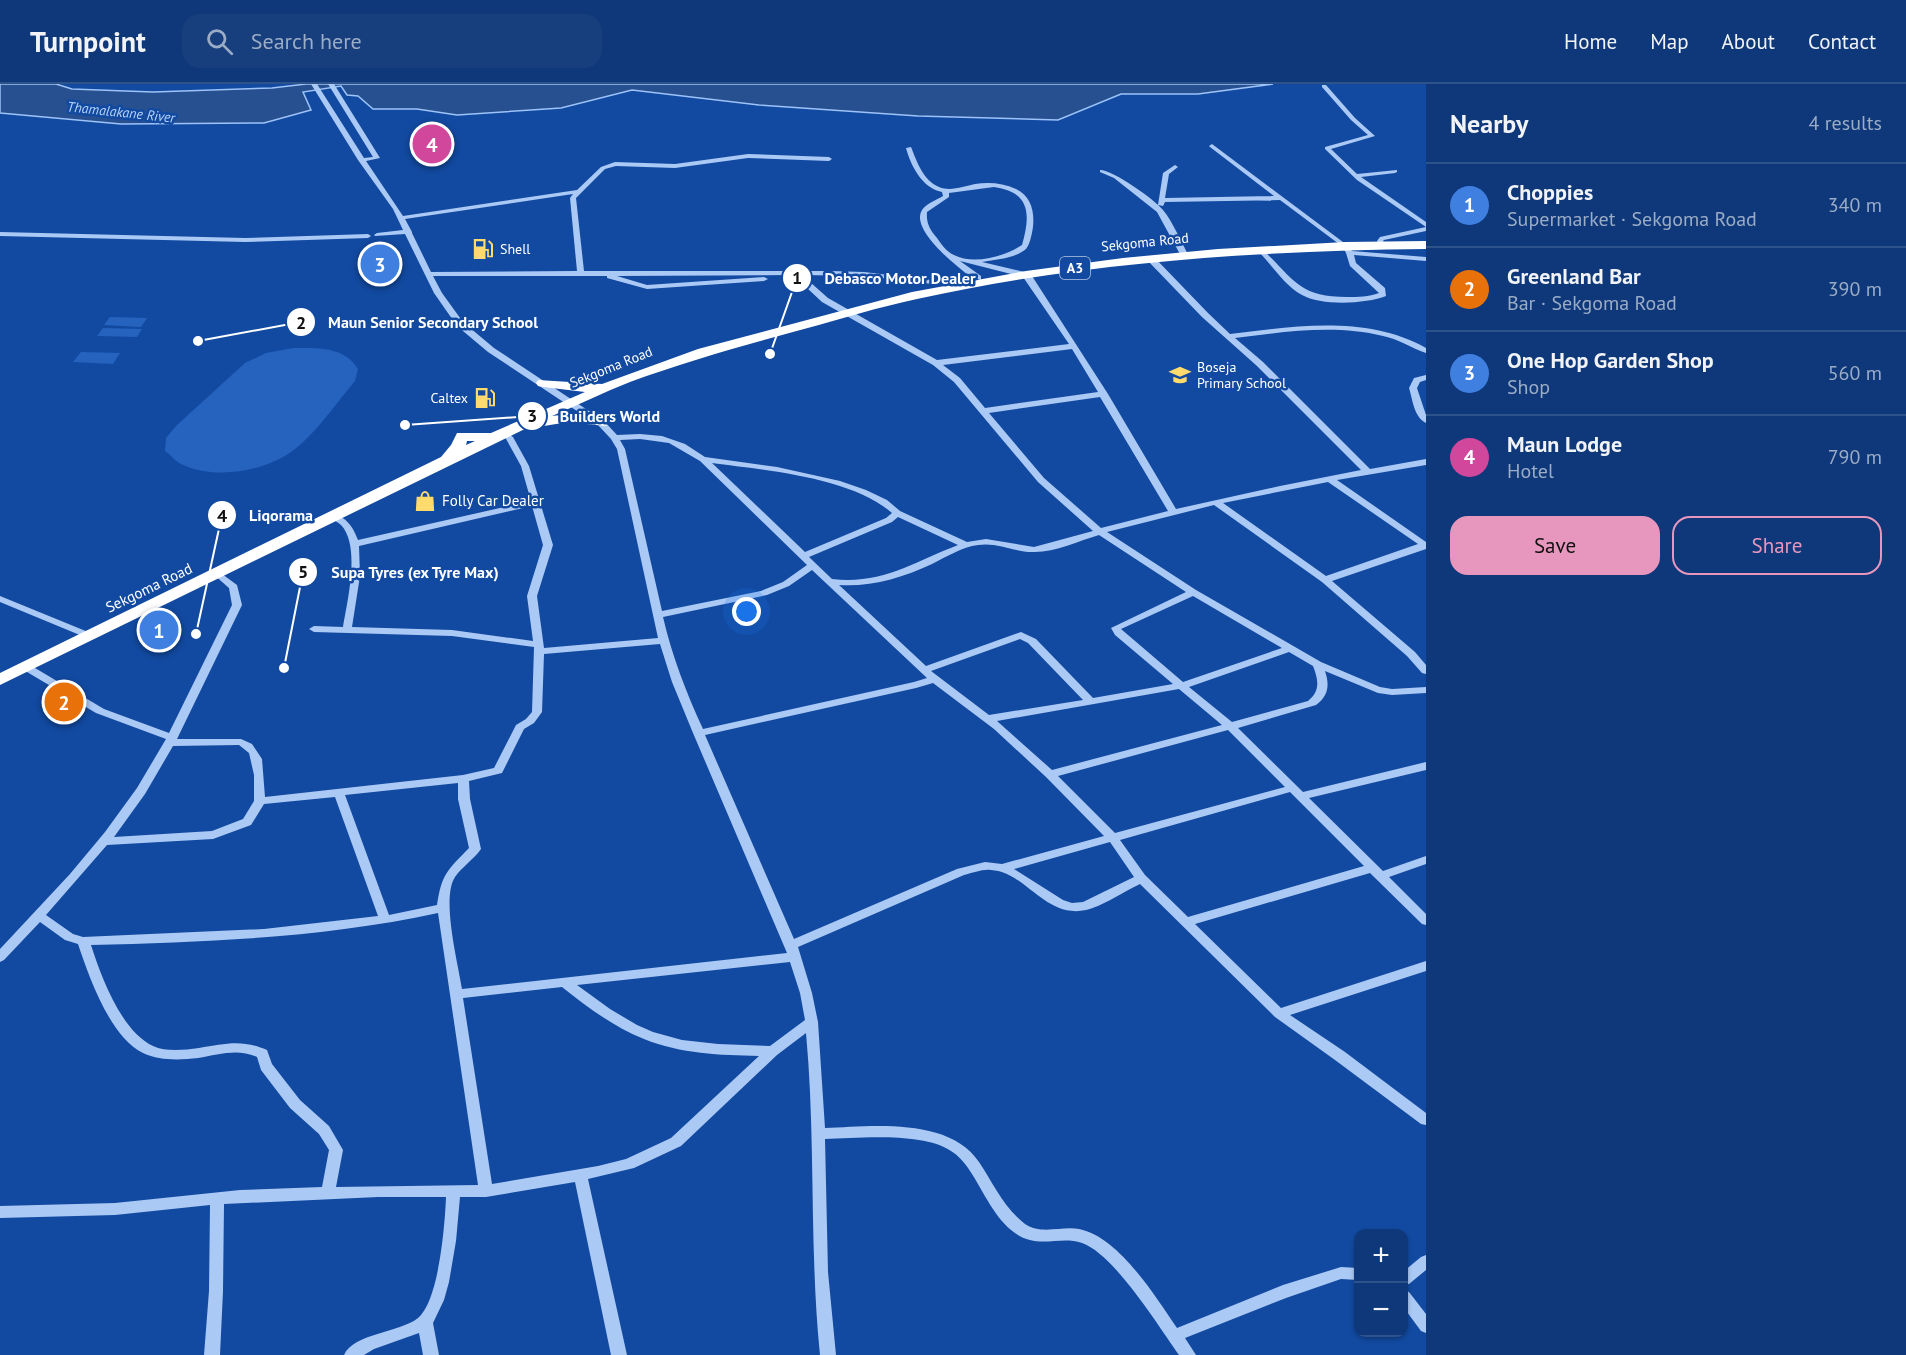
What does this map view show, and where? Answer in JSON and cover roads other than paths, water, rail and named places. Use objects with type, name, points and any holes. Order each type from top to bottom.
[{"type":"highway","name":"Sekgoma Road","points":[[340,514],[396,491],[502,437],[618,386],[733,345],[846,312],[979,278],[1026,275],[1151,259],[1260,250],[1348,250],[1383,246],[1425,246]]},
{"type":"highway","points":[[543,382],[574,388],[618,386]]},
{"type":"highway","points":[[536,421],[549,400],[549,393],[543,382]]},
{"type":"highway","points":[[536,421],[568,418],[601,423],[598,414],[601,401],[618,386]]},
{"type":"highway","name":"Sekgoma Road","points":[[0,680],[445,461],[453,453],[462,436],[502,437]]},
{"type":"street","points":[[314,84],[361,160],[386,192],[409,232],[438,293],[466,330],[499,356],[543,382],[601,423],[615,438],[621,449],[664,641],[677,682],[805,983],[812,1022],[818,1134],[821,1275],[828,1355]]},
{"type":"street","points":[[331,84],[378,158],[361,160]]},
{"type":"street","points":[[1333,84],[1324,86],[1353,119],[1372,136],[1328,148],[1356,176],[1426,225]]},
{"type":"street","points":[[1212,146],[1348,250],[1426,259]]},
{"type":"street","points":[[909,148],[923,178],[945,192],[999,185],[1014,189],[1028,200],[1031,207],[1025,246],[1013,254],[974,262]]},
{"type":"street","points":[[581,273],[572,204],[576,192],[603,168],[615,164],[675,166],[780,150]]},
{"type":"street","points":[[748,156],[829,159]]},
{"type":"street","points":[[1160,211],[1166,173],[1175,166]]},
{"type":"street","points":[[1102,171],[1116,177],[1160,211],[1185,256]]},
{"type":"street","points":[[1356,176],[1395,171]]},
{"type":"street","points":[[401,218],[576,192]]},
{"type":"street","points":[[945,192],[946,196],[928,207],[923,214],[922,221],[933,238],[979,278]]},
{"type":"street","points":[[1162,200],[1282,198]]},
{"type":"street","points":[[1383,246],[1380,241],[1382,238],[1426,230]]},
{"type":"street","points":[[377,235],[409,232]]},
{"type":"street","points":[[0,234],[235,240],[368,236]]},
{"type":"street","points":[[1260,250],[1309,295],[1355,299],[1379,297],[1383,294],[1382,290],[1353,264],[1348,250]]},
{"type":"street","points":[[953,257],[1026,275],[1039,290],[1173,511]]},
{"type":"street","points":[[1151,259],[1368,471]]},
{"type":"street","points":[[605,273],[646,287],[769,279],[793,274]]},
{"type":"street","points":[[429,274],[864,274],[932,282],[979,278]]},
{"type":"street","points":[[793,274],[814,292],[936,363],[957,380],[1041,480],[1099,531],[1193,592],[1317,664],[1378,690],[1392,692],[1426,690]]},
{"type":"street","points":[[1229,336],[1280,330],[1358,330],[1408,340],[1426,351]]},
{"type":"street","points":[[936,363],[1074,346]]},
{"type":"street","points":[[1426,377],[1418,380],[1413,388],[1420,413],[1426,421]]},
{"type":"street","points":[[984,411],[1104,394]]},
{"type":"street","points":[[615,438],[654,436],[673,439],[687,446],[703,459],[814,565],[827,581],[924,670],[988,719],[1050,774],[1113,838],[1141,878],[1279,1014],[1349,1062],[1426,1120]]},
{"type":"street","points":[[260,801],[463,779],[498,770],[520,727],[535,717],[538,648],[532,596],[534,582],[548,545],[525,466],[502,437]]},
{"type":"street","points":[[703,459],[764,468],[860,489],[891,505],[897,513],[966,545]]},
{"type":"street","points":[[827,581],[849,583],[894,576],[976,542],[998,542],[1032,551],[1173,511],[1368,471],[1426,462]]},
{"type":"street","points":[[1330,479],[1426,545]]},
{"type":"street","points":[[1216,502],[1325,580],[1411,654],[1426,671]]},
{"type":"street","points":[[354,544],[536,503]]},
{"type":"street","points":[[804,556],[889,520],[897,513]]},
{"type":"street","points":[[340,514],[354,544],[356,559],[347,630]]},
{"type":"street","points":[[1325,580],[1426,545]]},
{"type":"street","points":[[659,615],[764,593],[786,584],[814,565]]},
{"type":"street","points":[[0,957],[104,842],[143,789],[237,605],[234,587],[218,574]]},
{"type":"street","points":[[1193,592],[1116,628],[1118,633],[1231,727],[1426,921]]},
{"type":"street","points":[[0,598],[90,636]]},
{"type":"street","points":[[314,629],[452,633],[538,648],[664,641]]},
{"type":"street","points":[[924,670],[1021,635],[1032,641],[1089,700]]},
{"type":"street","points":[[988,719],[1181,686],[1290,648]]},
{"type":"street","points":[[1050,774],[1295,709],[1321,697],[1324,690],[1317,664]]},
{"type":"street","points":[[26,667],[100,711],[170,740],[241,742],[248,744],[258,756],[260,801],[247,822],[213,835],[104,842]]},
{"type":"street","points":[[698,733],[916,685],[934,679]]},
{"type":"street","points":[[1003,868],[1298,792],[1426,766]]},
{"type":"street","points":[[463,779],[464,799],[475,849],[451,874],[446,884],[442,908],[486,1191]]},
{"type":"street","points":[[339,793],[385,920]]},
{"type":"street","points":[[1186,922],[1426,860]]},
{"type":"street","points":[[456,994],[793,951],[961,872],[991,866],[1003,868],[1055,902],[1075,908],[1085,906],[1141,878]]},
{"type":"street","points":[[39,916],[69,937],[82,941],[241,937],[385,920],[442,908]]},
{"type":"street","points":[[82,941],[102,991],[132,1038],[147,1050],[176,1056],[238,1046],[262,1054],[266,1066],[280,1085],[295,1104],[324,1130],[336,1150],[328,1193]]},
{"type":"street","points":[[1279,1014],[1426,966]]},
{"type":"street","points":[[563,981],[631,1028],[660,1040],[698,1048],[772,1051]]},
{"type":"street","points":[[0,1212],[115,1209],[217,1198],[328,1193],[486,1191],[629,1164],[676,1142],[772,1051],[812,1022]]},
{"type":"street","points":[[818,1134],[877,1132],[923,1136],[948,1141],[966,1155],[992,1197],[1023,1230],[1051,1238],[1067,1234],[1088,1238],[1104,1251],[1130,1276],[1188,1355]]},
{"type":"street","points":[[580,1175],[619,1355]]},
{"type":"street","points":[[352,1355],[376,1341],[424,1322],[432,1315],[437,1301],[453,1219],[453,1192]]},
{"type":"street","points":[[212,1355],[216,1291],[217,1198]]},
{"type":"street","points":[[1408,1276],[1426,1261]]},
{"type":"street","points":[[1173,1336],[1332,1276],[1341,1273],[1354,1274]]},
{"type":"street","points":[[1408,1302],[1426,1326]]},
{"type":"street","points":[[424,1322],[431,1355]]},
{"type":"water","name":"Thamalakane River","points":[[0,84],[56,84],[72,89],[153,92],[272,88],[306,84],[1273,84],[1198,94],[1121,94],[1058,120],[918,116],[759,105],[632,90],[561,108],[457,115],[417,109],[373,109],[358,96],[347,95],[341,86],[303,92],[311,110],[264,123],[121,124],[0,113]]},
{"type":"place","name":"Maun Lodge","points":[[432,144]]},
{"type":"place","name":"Shell","points":[[483,249]]},
{"type":"place","name":"One Hop Garden Shop","points":[[380,264]]},
{"type":"place","name":"Maun Senior Secondary School","points":[[198,341]]},
{"type":"place","name":"Debasco Motor Dealer","points":[[770,354]]},
{"type":"place","name":"Boseja Primary School","points":[[1180,375]]},
{"type":"place","name":"Caltex","points":[[485,398]]},
{"type":"place","name":"Builders World","points":[[405,425]]},
{"type":"place","name":"Folly Car Dealer","points":[[425,501]]},
{"type":"place","name":"Choppies","points":[[159,630]]},
{"type":"place","name":"Liqorama","points":[[196,634]]},
{"type":"place","name":"Supa Tyres (ex Tyre Max)","points":[[284,668]]},
{"type":"place","name":"Greenland Bar","points":[[64,702]]}]
